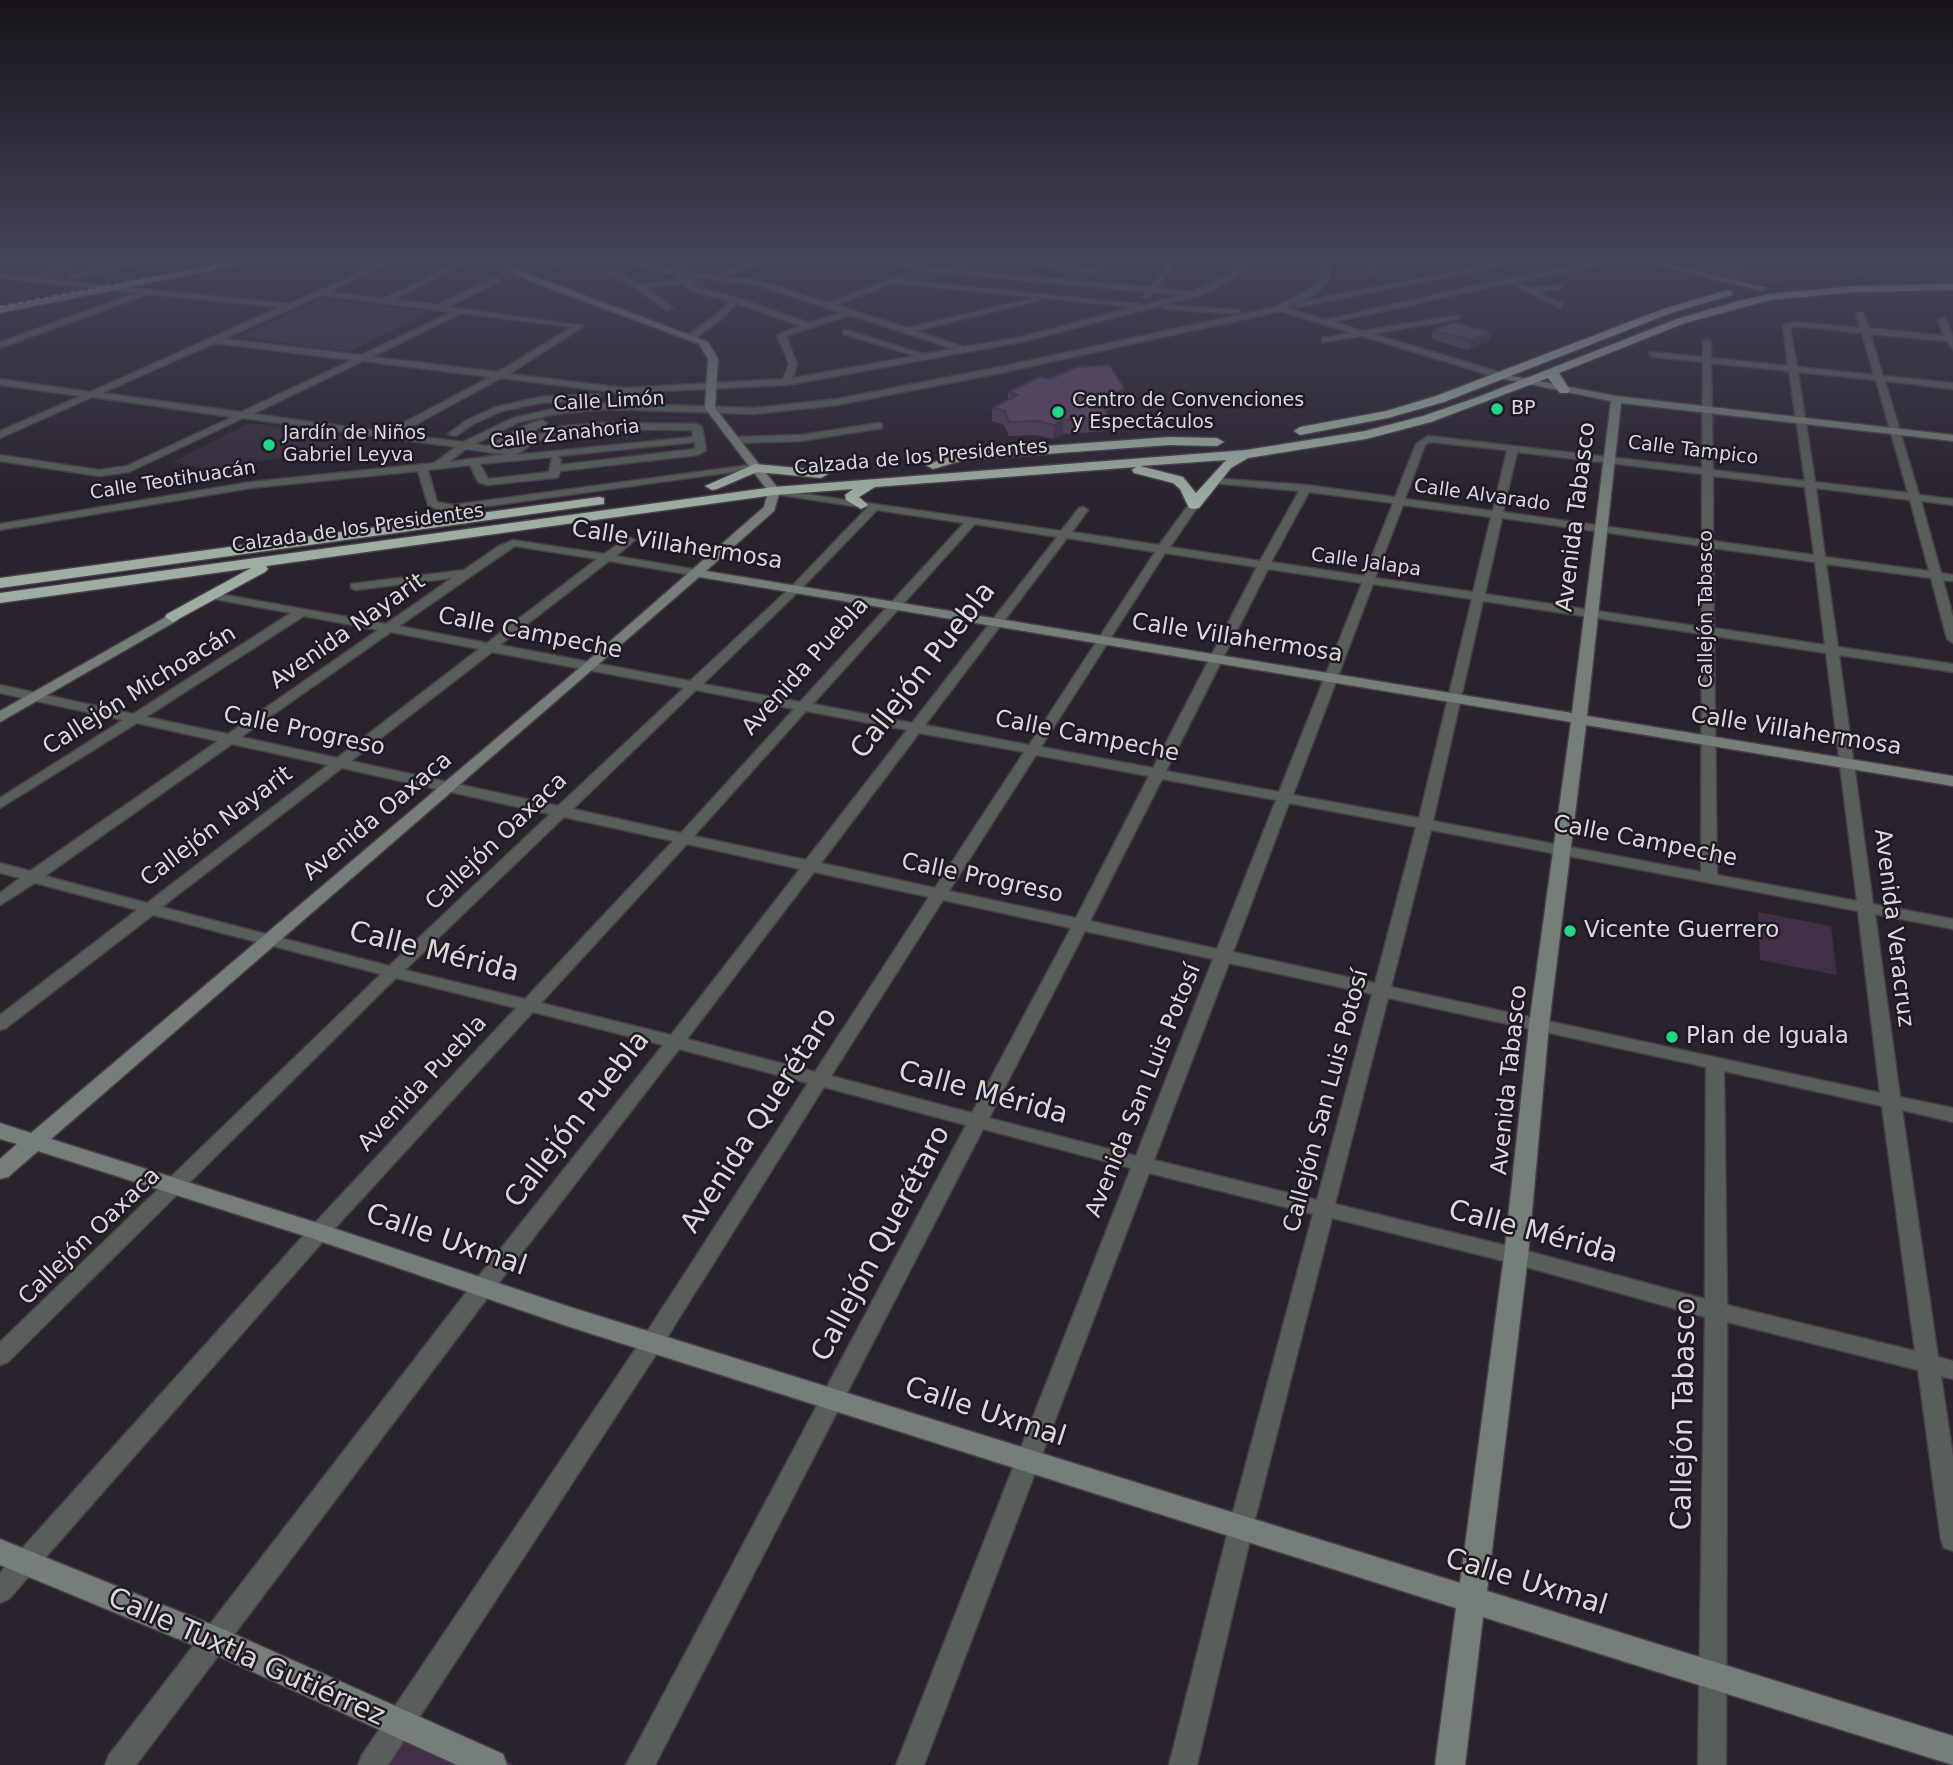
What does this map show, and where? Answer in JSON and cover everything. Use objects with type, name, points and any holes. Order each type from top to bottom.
[{"type":"highway","points":[[1284,434],[1388,414],[1480,385],[1499,375],[1587,341]]},
{"type":"highway","name":"Calzada de los Presidentes","points":[[0,583],[712,486],[873,484],[1246,454],[1366,435],[1427,419],[1629,341]]},
{"type":"highway","points":[[1475,368],[1480,385]]},
{"type":"highway","points":[[1553,371],[1554,379],[1564,390]]},
{"type":"highway","points":[[1503,391],[1549,387]]},
{"type":"highway","name":"Calzada de los Presidentes","points":[[0,598],[270,563],[770,485],[821,474],[933,465],[963,456],[1169,441],[1223,442]]},
{"type":"highway","points":[[1102,465],[1152,472],[1178,480],[1186,487],[1194,505],[1232,459],[1246,454]]},
{"type":"highway","points":[[712,486],[754,467],[821,474]]},
{"type":"highway","points":[[868,506],[853,500],[852,495],[873,484]]},
{"type":"highway","points":[[173,617],[270,563]]},
{"type":"highway","points":[[134,581],[177,586],[184,590],[186,596],[173,617]]},
{"type":"street","points":[[0,435],[212,341]]},
{"type":"street","points":[[226,341],[628,390],[671,399],[697,421],[700,451],[485,482],[474,462]]},
{"type":"street","points":[[0,458],[113,474],[396,341]]},
{"type":"street","points":[[388,435],[557,341]]},
{"type":"street","points":[[537,455],[572,436],[697,421],[710,406],[713,386],[713,359],[709,348],[700,341]]},
{"type":"street","points":[[785,341],[793,364],[787,382]]},
{"type":"street","points":[[878,341],[925,355]]},
{"type":"street","points":[[941,341],[963,349]]},
{"type":"street","points":[[628,390],[787,382],[1007,341]]},
{"type":"street","points":[[1029,341],[1070,354]]},
{"type":"street","points":[[710,406],[754,411],[837,402],[1127,341]]},
{"type":"street","points":[[1389,341],[1499,375],[1616,399],[1953,438]]},
{"type":"street","name":"Avenida Veracruz","points":[[1788,341],[1953,1540]]},
{"type":"street","points":[[1870,341],[1953,639]]},
{"type":"street","name":"Callejón Tabasco","points":[[1707,342],[1709,471],[1706,740],[1709,877]]},
{"type":"street","points":[[1653,354],[1953,386]]},
{"type":"street","points":[[0,382],[488,449],[511,455],[550,432],[573,427],[697,421]]},
{"type":"street","points":[[453,434],[483,415],[540,400],[595,397],[671,399]]},
{"type":"street","name":"Avenida Tabasco","points":[[1450,1765],[1469,1599],[1516,1256],[1539,1025],[1564,850],[1616,399]]},
{"type":"street","points":[[710,406],[770,485]]},
{"type":"street","points":[[435,467],[464,446],[516,420],[558,411],[606,407],[697,421]]},
{"type":"street","name":"Calle Limón","points":[[488,449],[529,426],[554,421],[588,417],[697,421]]},
{"type":"street","name":"Calle Zanahoria","points":[[435,467],[511,455],[555,453],[697,421]]},
{"type":"street","points":[[736,440],[800,438],[879,426]]},
{"type":"street","name":"Calle Tampico","points":[[1428,439],[1953,502]]},
{"type":"street","name":"Avenida San Luis Potosí","points":[[910,1765],[1421,444],[1428,439]]},
{"type":"street","name":"Callejón San Luis Potosí","points":[[1183,1765],[1241,1527],[1425,823],[1513,448]]},
{"type":"street","points":[[555,453],[556,471]]},
{"type":"street","points":[[0,472],[17,461]]},
{"type":"street","name":"Calle Teotihuacán","points":[[0,527],[198,493],[435,467]]},
{"type":"street","points":[[422,468],[432,503],[453,508],[754,467]]},
{"type":"street","name":"Calle Alvarado","points":[[1214,480],[1306,488],[1953,578]]},
{"type":"street","name":"Calle Jalapa","points":[[770,485],[868,506],[971,522],[1953,668]]},
{"type":"street","name":"Avenida Oaxaca","points":[[0,1171],[766,513],[773,501],[770,485]]},
{"type":"street","name":"Callejón Querétaro","points":[[640,1765],[1081,924],[1306,488]]},
{"type":"street","name":"Avenida Querétaro","points":[[372,1765],[653,1341],[818,1080],[1035,750],[1161,551],[1194,505]]},
{"type":"street","name":"Callejón Oaxaca","points":[[0,1356],[176,1187],[393,972],[794,589],[868,506]]},
{"type":"street","name":"Callejón Puebla","points":[[119,1765],[483,1287],[675,1042],[1083,510]]},
{"type":"street","name":"Avenida Puebla","points":[[0,1591],[13,1558],[529,1006],[971,522]]},
{"type":"street","name":"Callejón Nayarit","points":[[0,1024],[629,540]]},
{"type":"street","name":"Calle Villahermosa","points":[[513,543],[1953,781]]},
{"type":"street","name":"Avenida Nayarit","points":[[0,900],[513,543]]},
{"type":"street","points":[[355,586],[468,573]]},
{"type":"street","name":"Calle Campeche","points":[[213,596],[1953,924]]},
{"type":"street","name":"Callejón Michoacán","points":[[0,804],[302,612]]},
{"type":"street","points":[[0,717],[173,617]]},
{"type":"street","name":"Calle Progreso","points":[[0,689],[1953,1115]]},
{"type":"street","name":"Calle Mérida","points":[[0,868],[267,941],[675,1042],[1141,1164],[1516,1256],[1716,1311],[1953,1370]]},
{"type":"street","name":"Callejón Tabasco","points":[[1712,1765],[1715,1063]]},
{"type":"street","name":"Calle Uxmal","points":[[0,1131],[1027,1460],[1953,1751]]},
{"type":"street","name":"Calle Tuxtla Gutiérrez","points":[[13,1558],[215,1640],[398,1725],[492,1765]]},
{"type":"shaded area","points":[[272,341],[370,341],[350,351]]},
{"type":"shaded area","name":"Jardín de Niños Gabriel Leyva","points":[[250,423],[346,437],[317,453],[230,465],[215,471],[172,462]]},
{"type":"shaded area","points":[[1758,912],[1831,926],[1837,975],[1760,960]]},
{"type":"shaded area","points":[[411,1721],[515,1765],[382,1765]]},
{"type":"building","name":"Centro de Convenciones y Espectáculos","points":[[1110,365],[1124,388],[1099,402],[1109,417],[1063,420],[1054,425],[1037,421],[1009,422],[1005,411],[992,408],[1018,395],[1008,392],[1040,377],[1050,379],[1077,367]]},
{"type":"place","name":"BP","points":[[1497,409]]},
{"type":"place","name":"Centro de Convenciones y Espectáculos","points":[[1058,412]]},
{"type":"place","name":"Jardín de Niños Gabriel Leyva","points":[[269,445]]},
{"type":"place","name":"Vicente Guerrero","points":[[1570,931]]},
{"type":"place","name":"Plan de Iguala","points":[[1672,1037]]}]
